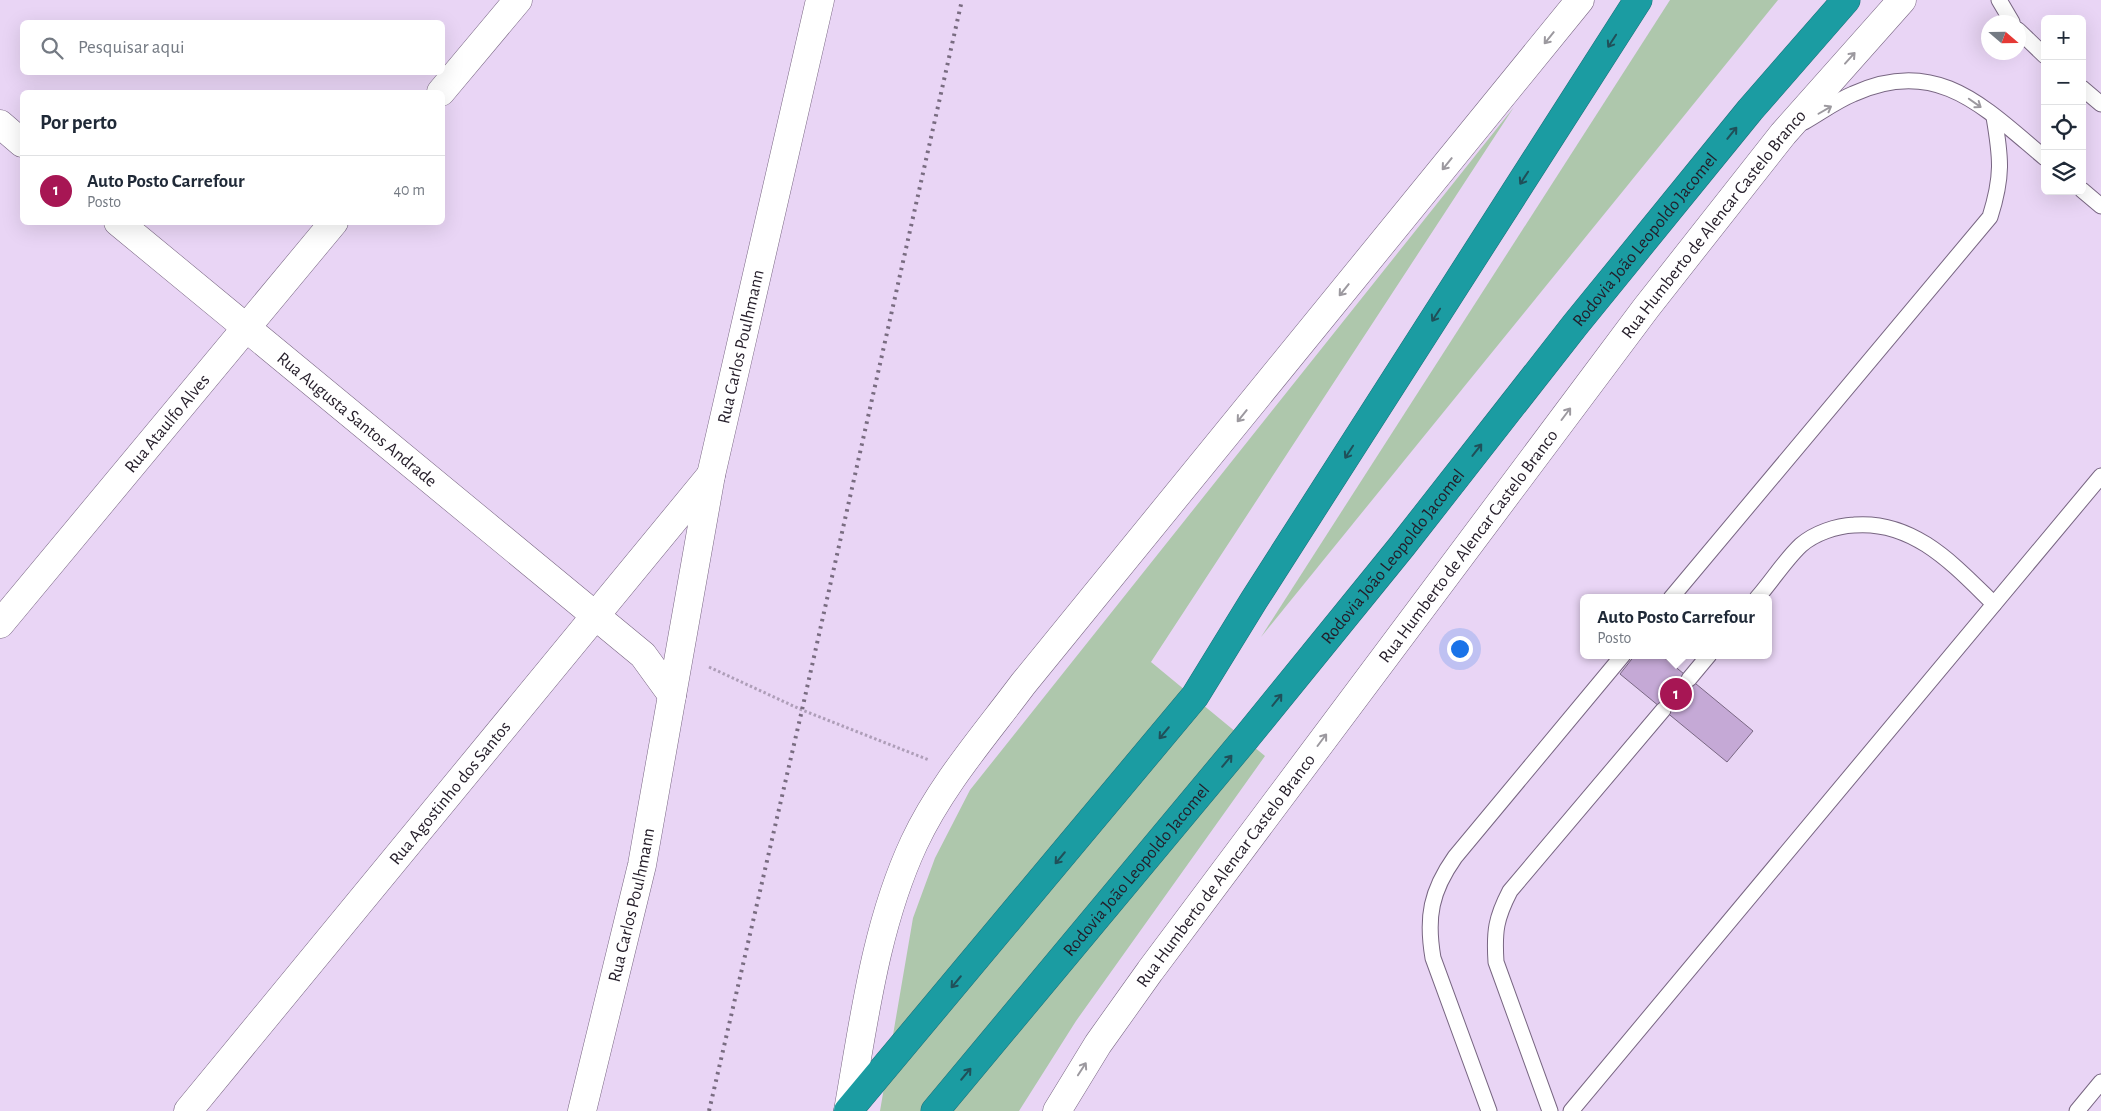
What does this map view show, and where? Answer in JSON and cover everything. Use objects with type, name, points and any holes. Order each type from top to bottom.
[{"type":"highway","points":[[848,1111],[1195,696],[1254,600],[1638,0]]},
{"type":"highway","name":"Rodovia João Leopoldo Jacomel","points":[[935,1111],[1246,738],[1402,546],[1575,325],[1744,117],[1846,0]]},
{"type":"street","points":[[443,90],[518,0]]},
{"type":"street","name":"Rua Carlos Poulhmann","points":[[582,1111],[642,865],[711,474],[820,0]]},
{"type":"street","points":[[848,1111],[874,970],[888,908],[914,841],[957,772],[1029,677],[1580,0]]},
{"type":"street","name":"Rua Humberto de Alencar Castelo Branco","points":[[1057,1111],[1098,1044],[1227,867],[1646,308],[1783,134],[1902,0]]},
{"type":"street","points":[[0,124],[20,141]]},
{"type":"street","name":"Rua Augusta Santos Andrade","points":[[122,225],[596,617]]},
{"type":"street","name":"Rua Ataulfo Alves","points":[[0,624],[332,225]]},
{"type":"street","name":"Rua Agostinho dos Santos","points":[[188,1111],[596,617],[711,474]]},
{"type":"street","points":[[596,617],[643,655],[672,695]]},
{"type":"lane","points":[[1999,0],[2008,15]]},
{"type":"lane","points":[[2026,38],[2041,52]]},
{"type":"lane","points":[[1783,134],[1853,94],[1875,86],[1917,79],[1938,83],[1956,90],[1994,117],[2041,155]]},
{"type":"lane","points":[[2086,91],[2101,104]]},
{"type":"lane","points":[[1674,594],[1990,217],[1997,196],[2001,172],[1994,117]]},
{"type":"lane","points":[[2086,193],[2101,206]]},
{"type":"lane","points":[[1571,1111],[2101,476]]},
{"type":"lane","points":[[2086,494],[2101,484]]},
{"type":"lane","points":[[1760,594],[1802,544],[1836,526],[1867,524],[1898,529],[1922,541],[1949,560],[1994,604]]},
{"type":"lane","points":[[1489,1111],[1433,958],[1430,931],[1432,902],[1436,888],[1455,857],[1620,659]]},
{"type":"lane","points":[[1689,679],[1706,659]]},
{"type":"lane","points":[[1550,1111],[1496,962],[1494,936],[1500,911],[1510,891],[1663,710]]},
{"type":"lane","points":[[2076,1111],[2101,1082]]},
{"type":"path","points":[[679,652],[802,710],[957,772]]},
{"type":"green space","points":[[1670,0],[1778,0],[1261,637]]},
{"type":"green space","points":[[1514,107],[1151,662],[1265,756],[1076,1021],[1019,1111],[880,1111],[913,918],[935,858],[970,790]]},
{"type":"building","points":[[1632,659],[1666,659],[1753,731],[1727,762],[1620,674]]},
{"type":"railway","points":[[709,1111],[802,710],[962,0]]},
{"type":"place","name":"Auto Posto Carrefour","points":[[1676,694]]}]
